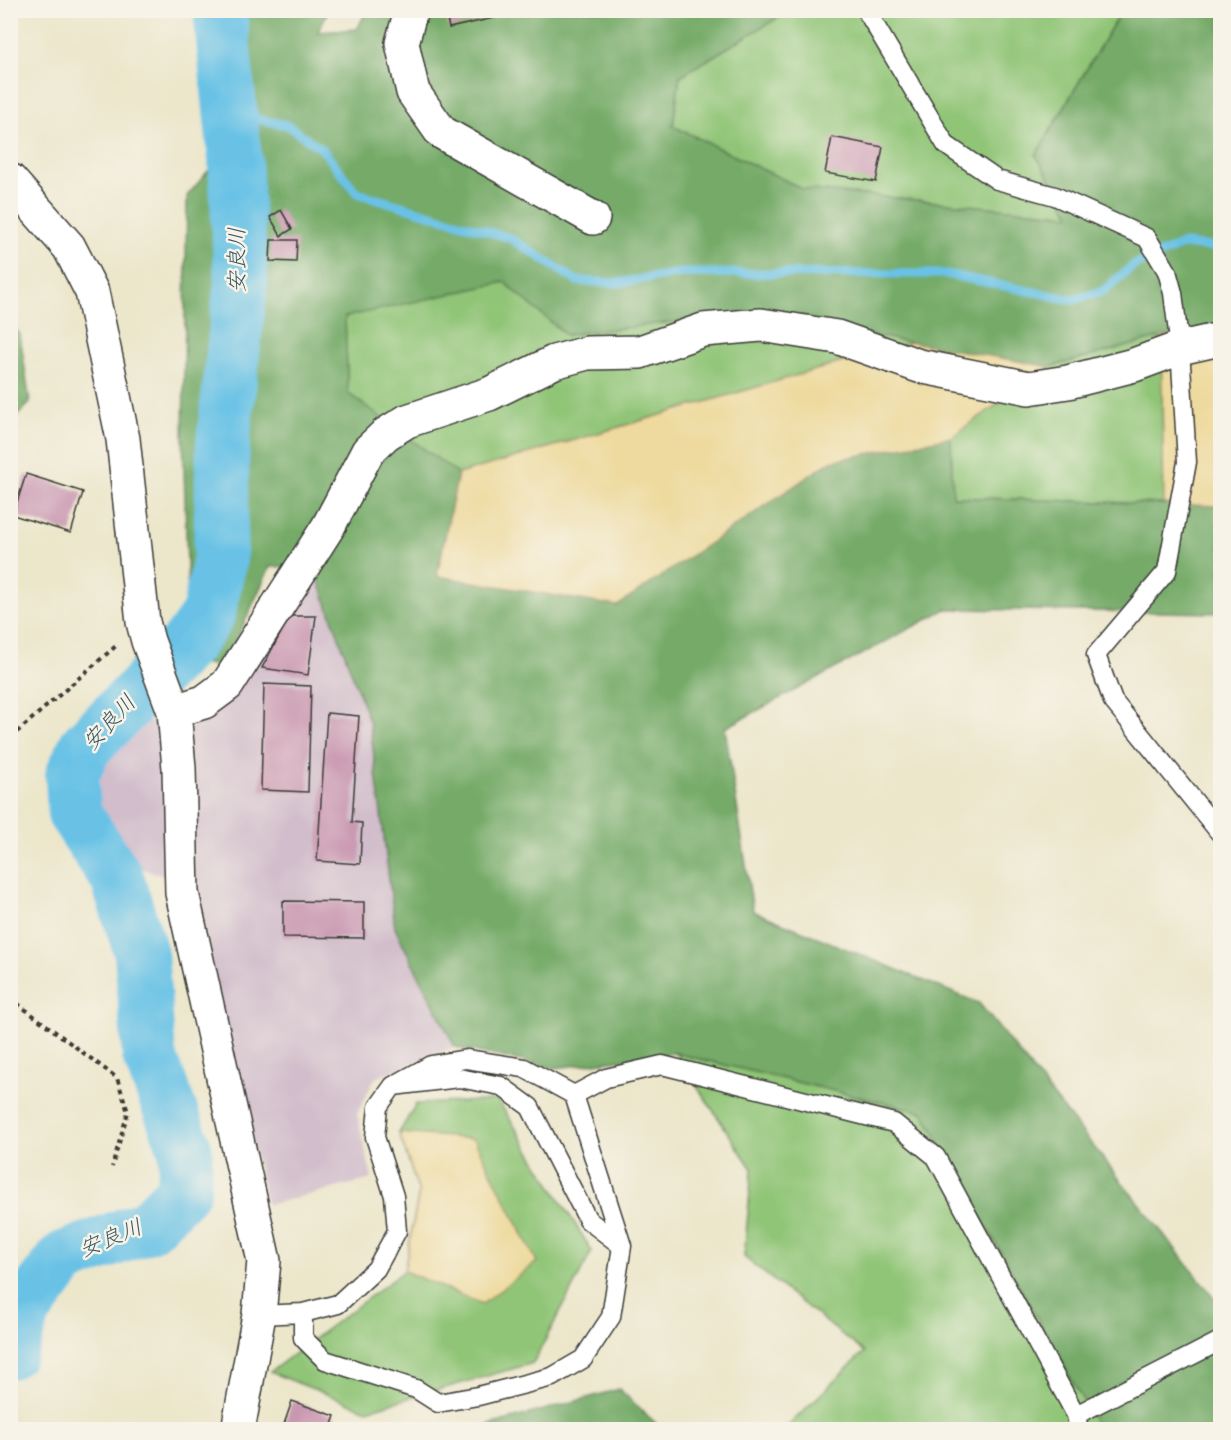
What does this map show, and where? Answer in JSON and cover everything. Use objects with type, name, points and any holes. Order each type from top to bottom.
[{"type":"street","points":[[411,10],[402,43],[413,92],[441,132],[593,218]]},
{"type":"street","points":[[10,180],[69,247],[92,292],[123,439],[145,632],[171,703],[179,768],[182,893],[264,1261],[259,1314],[238,1430]]},
{"type":"street","points":[[171,703],[204,702],[227,685],[328,527],[368,451],[386,434],[407,421],[489,394],[554,362],[587,353],[640,352],[703,330],[761,325],[837,337],[919,366],[1029,388],[1068,382],[1134,364],[1180,348],[1221,339]]},
{"type":"lane","points":[[866,10],[946,145],[997,180],[1055,196],[1147,238],[1167,271],[1173,293],[1180,348],[1188,462],[1167,571],[1096,654],[1113,701],[1221,833]]},
{"type":"lane","points":[[259,1314],[303,1313],[338,1304],[376,1269],[397,1231],[394,1196],[375,1137],[378,1107],[393,1086],[431,1065],[466,1059],[524,1068],[574,1095],[622,1246],[611,1317],[583,1359],[552,1377],[478,1396],[438,1403],[416,1389],[325,1360],[303,1338],[303,1313]]},
{"type":"lane","points":[[574,1095],[606,1078],[662,1065],[894,1123],[936,1157],[1078,1422],[1221,1341]]},
{"type":"lane","points":[[393,1086],[459,1078],[501,1086],[530,1107],[588,1220],[622,1246]]},
{"type":"path","points":[[10,738],[145,632]]},
{"type":"path","points":[[10,998],[117,1078],[128,1112],[112,1167]]},
{"type":"shaded area","points":[[313,565],[370,724],[395,928],[455,1047],[375,1078],[357,1114],[372,1179],[267,1205],[193,885],[133,866],[100,816],[99,756],[148,722],[199,720]]},
{"type":"green space","points":[[367,10],[786,11],[680,76],[673,126],[803,189],[1071,215],[1036,155],[1121,11],[1220,11],[1220,328],[1161,337],[1050,367],[746,313],[566,335],[504,282],[345,317],[348,393],[458,474],[437,576],[617,606],[831,461],[951,437],[953,497],[1220,506],[1220,613],[946,609],[725,728],[753,911],[979,1003],[1220,1305],[1220,1429],[1099,1429],[923,1112],[675,1053],[555,1068],[455,1047],[395,928],[370,724],[313,565],[270,567],[224,667],[190,661],[183,436],[187,196],[209,170],[243,163],[225,11],[328,11],[318,32],[357,29]]},
{"type":"green space","points":[[786,11],[1121,11],[1036,155],[1071,215],[802,189],[673,126],[680,76]]},
{"type":"green space","points":[[505,282],[566,335],[746,313],[912,342],[458,474],[347,393],[345,316]]},
{"type":"green space","points":[[11,321],[20,335],[30,403],[11,422]]},
{"type":"green space","points":[[1161,337],[1164,504],[952,497],[951,437],[1050,367]]},
{"type":"green space","points":[[675,1053],[923,1112],[1099,1429],[785,1429],[864,1352],[744,1257],[752,1169]]},
{"type":"green space","points":[[498,1100],[592,1251],[533,1363],[367,1410],[270,1372],[404,1271],[482,1304],[474,1139],[399,1133],[416,1104]]},
{"type":"green space","points":[[619,1389],[662,1429],[475,1429]]},
{"type":"sand","points":[[1220,328],[1220,506],[1164,504],[1161,337]]},
{"type":"sand","points":[[912,342],[1050,367],[951,437],[831,461],[617,606],[437,576],[458,474]]},
{"type":"sand","points":[[399,1133],[474,1139],[537,1262],[482,1304],[404,1271],[419,1192]]},
{"type":"building","points":[[445,10],[506,10],[507,15],[449,28]]},
{"type":"building","points":[[832,137],[883,147],[876,182],[825,173]]},
{"type":"building","points":[[281,210],[292,229],[281,236],[270,217]]},
{"type":"building","points":[[271,240],[297,240],[296,262],[270,261]]},
{"type":"building","points":[[26,474],[83,492],[71,533],[13,515]]},
{"type":"building","points":[[290,616],[316,616],[308,675],[262,668]]},
{"type":"building","points":[[264,684],[311,686],[308,792],[261,790]]},
{"type":"building","points":[[327,713],[359,716],[352,822],[362,823],[360,864],[317,861]]},
{"type":"building","points":[[283,901],[364,902],[364,938],[283,937]]},
{"type":"building","points":[[292,1401],[335,1416],[330,1430],[282,1430]]},
{"type":"waterway","name":"安良川","points":[[10,1352],[25,1310],[64,1258],[148,1226],[184,1190],[186,1151],[149,1055],[141,953],[117,878],[74,813],[72,775],[85,747],[188,643],[208,615],[220,559],[223,442],[241,283],[235,158],[220,10]]},
{"type":"waterway","points":[[230,110],[241,116],[287,125],[322,149],[357,193],[510,238],[577,281],[617,283],[681,273],[946,274],[1073,300],[1103,291],[1134,265],[1184,244],[1220,248]]}]
